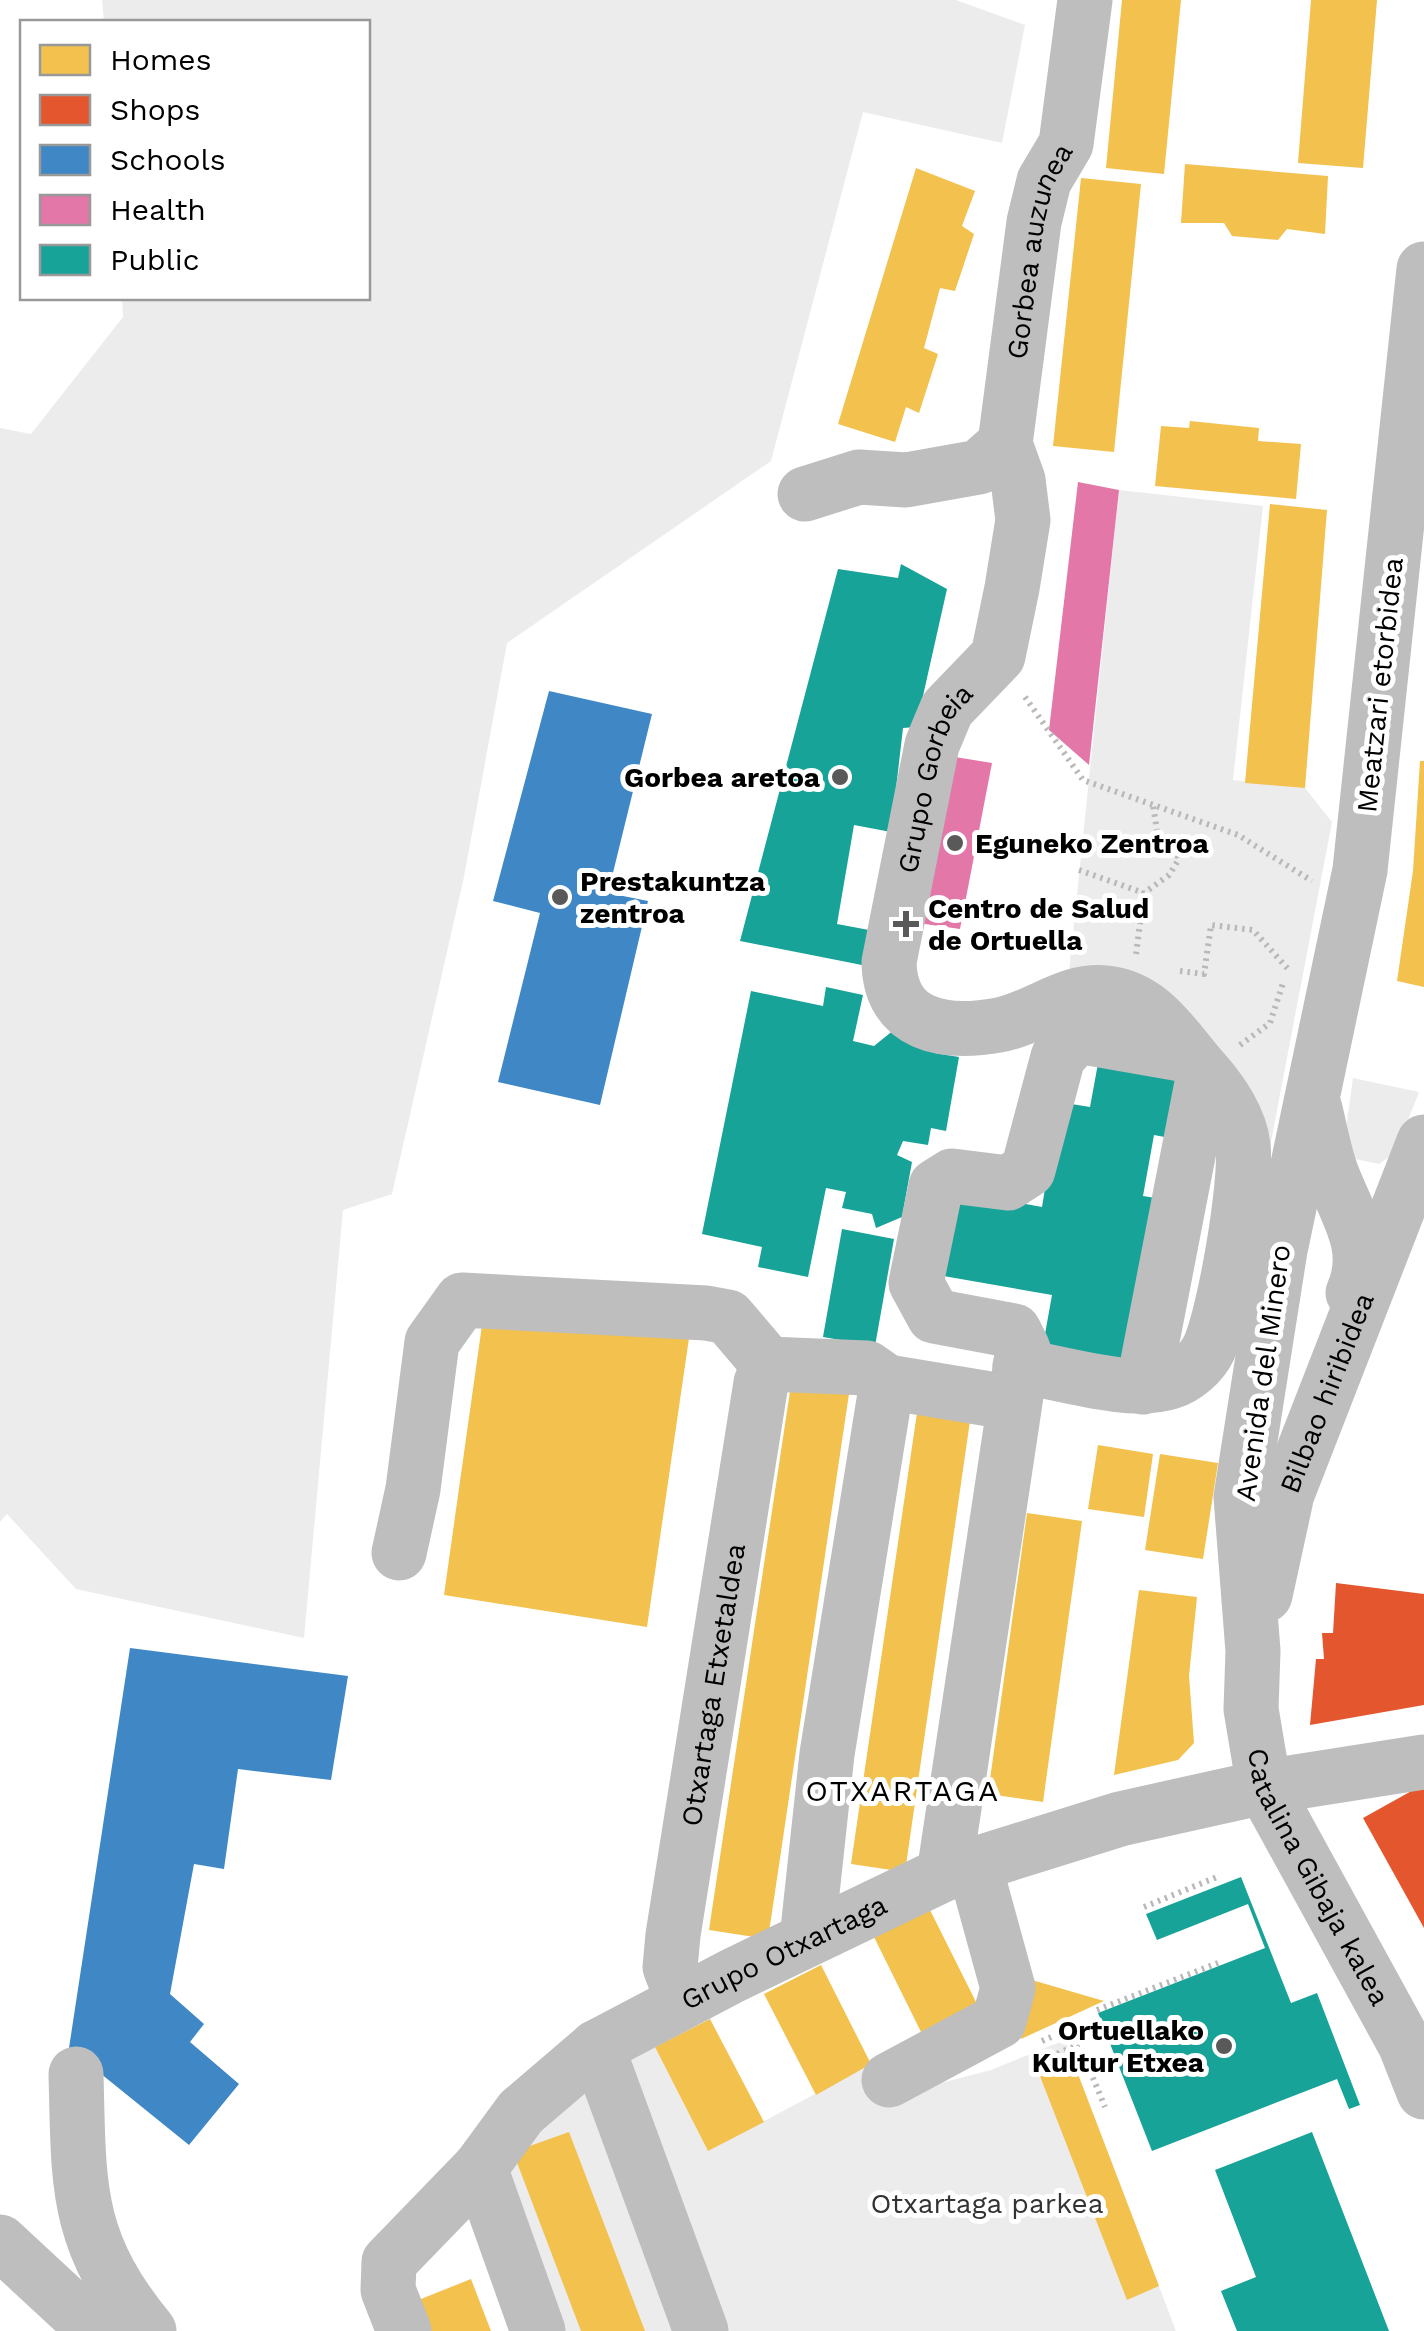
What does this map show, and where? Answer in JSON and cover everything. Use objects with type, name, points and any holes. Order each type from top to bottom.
[{"type":"street","name":"Gorbea auzunea","points":[[1011,676],[1023,520],[1018,480],[1005,444],[1034,222],[1044,181],[1066,144],[1085,0]]},
{"type":"street","name":"Meatzari etorbidea","points":[[1312,1097],[1360,870],[1424,268]]},
{"type":"street","points":[[805,494],[858,477],[906,480],[979,467],[1005,444]]},
{"type":"street","name":"Grupo Gorbeia","points":[[1011,676],[947,709],[932,744],[889,962],[889,989],[901,1010],[920,1021],[961,1028],[1000,1025],[1066,997],[1108,993],[1151,1008],[1222,1095],[1243,1144],[1243,1191],[1256,1250]]},
{"type":"street","points":[[890,2080],[999,2021],[1008,1988],[960,1871],[1023,1349],[1014,1331],[934,1316],[916,1283],[936,1186],[952,1176],[1008,1183],[1028,1170],[1058,1058],[1077,1036],[1195,1064],[1143,1387]]},
{"type":"street","points":[[1312,1097],[1330,1168],[1372,1258]]},
{"type":"street","name":"Avenida del Minero","points":[[1253,1651],[1240,1497],[1256,1250],[1312,1097]]},
{"type":"street","points":[[1330,1168],[1357,1184],[1382,1185],[1416,1160]]},
{"type":"street","name":"Bilbao hiribidea","points":[[1253,1651],[1287,1494],[1293,1433],[1416,1160]]},
{"type":"street","points":[[399,1553],[413,1489],[432,1342],[462,1300],[706,1313],[728,1318],[768,1364],[867,1368],[887,1382],[1143,1387],[1171,1382],[1193,1370],[1210,1348],[1256,1250],[1305,1240],[1372,1258]]},
{"type":"street","name":"Otxartaga Etxetaldea","points":[[683,2002],[670,1967],[673,1935],[761,1383],[768,1364]]},
{"type":"street","points":[[807,1939],[827,1754],[887,1382]]},
{"type":"street","name":"Catalina Gibaja kalea","points":[[1253,1651],[1251,1710],[1264,1788],[1405,2044],[1424,2092]]},
{"type":"street","name":"Grupo Otxartaga","points":[[404,2331],[388,2290],[389,2262],[480,2168],[521,2112],[598,2046],[807,1939],[960,1871],[1120,1820],[1264,1788],[1424,1762]]},
{"type":"street","points":[[598,2046],[700,2331]]},
{"type":"street","points":[[76,2074],[80,2196],[100,2259],[121,2297],[149,2331]]},
{"type":"street","points":[[480,2168],[538,2331]]},
{"type":"street","points":[[0,2242],[96,2331]]},
{"type":"path","points":[[1011,676],[1083,780],[1238,835],[1317,884]]},
{"type":"path","points":[[1134,966],[1144,893],[1169,875],[1179,860],[1172,842],[1158,837],[1153,805]]},
{"type":"path","points":[[1079,870],[1144,893]]},
{"type":"path","points":[[1169,970],[1204,974],[1211,924],[1253,930],[1288,969]]},
{"type":"path","points":[[1195,1064],[1270,1023],[1293,951]]},
{"type":"path","points":[[1144,1907],[1217,1877]]},
{"type":"path","points":[[1097,2010],[1218,1963]]},
{"type":"path","points":[[1030,2066],[1079,2044],[1104,2106]]},
{"type":"green space","points":[[102,0],[956,0],[1025,25],[1002,143],[863,112],[771,461],[507,643],[464,877],[392,1194],[343,1210],[304,1638],[76,1589],[7,1514],[0,1522],[0,428],[31,434],[123,317],[122,300],[370,300],[370,20],[104,20]]},
{"type":"green space","points":[[1119,490],[1263,506],[1233,780],[1305,788],[1332,822],[1258,1210],[1257,1103],[1239,1071],[1176,1016],[1068,981]]},
{"type":"green space","points":[[1353,1078],[1419,1092],[1395,1153],[1379,1164],[1355,1159],[1346,1129]]},
{"type":"green space","name":"Otxartaga parkea","points":[[1065,2040],[1176,2331],[546,2331],[493,2189],[575,2088],[655,2047],[708,2151],[871,2064],[887,2097],[991,2070]]},
{"type":"building: Homes","points":[[1122,0],[1181,0],[1164,174],[1106,168]]},
{"type":"building: Homes","points":[[1311,0],[1377,0],[1363,168],[1298,163]]},
{"type":"building: Homes","points":[[1185,164],[1328,176],[1325,234],[1287,229],[1278,240],[1232,236],[1224,223],[1181,223]]},
{"type":"building: Homes","points":[[916,168],[975,191],[962,226],[974,234],[955,291],[940,288],[924,348],[938,354],[919,413],[906,407],[895,442],[838,424]]},
{"type":"building: Homes","points":[[1081,178],[1141,184],[1114,452],[1053,446]]},
{"type":"building: Homes","points":[[1190,421],[1259,428],[1258,441],[1301,444],[1296,499],[1155,486],[1161,426],[1189,428]]},
{"type":"building: Homes","points":[[1270,504],[1327,510],[1305,788],[1245,783]]},
{"type":"building: Homes","points":[[1420,761],[1424,761],[1424,987],[1397,981],[1413,871]]},
{"type":"building: Homes","points":[[484,1311],[689,1338],[647,1627],[444,1595]]},
{"type":"building: Homes","points":[[792,1378],[850,1387],[768,1939],[709,1930]]},
{"type":"building: Homes","points":[[918,1406],[971,1414],[905,1872],[851,1864]]},
{"type":"building: Homes","points":[[1098,1445],[1153,1454],[1144,1517],[1088,1509]]},
{"type":"building: Homes","points":[[1160,1454],[1218,1463],[1203,1559],[1145,1550]]},
{"type":"building: Homes","points":[[1027,1513],[1082,1521],[1043,1802],[988,1794]]},
{"type":"building: Homes","points":[[1139,1590],[1197,1597],[1189,1676],[1194,1743],[1178,1760],[1114,1775]]},
{"type":"building: Homes","points":[[930,1910],[981,2012],[925,2040],[874,1937]]},
{"type":"building: Homes","points":[[821,1965],[871,2064],[816,2095],[764,1994]]},
{"type":"building: Homes","points":[[1025,1978],[1104,2001],[1021,2039]]},
{"type":"building: Homes","points":[[710,2019],[764,2122],[708,2151],[655,2047]]},
{"type":"building: Homes","points":[[1071,2056],[1159,2286],[1127,2300],[1038,2071]]},
{"type":"building: Homes","points":[[569,2132],[645,2331],[581,2331],[513,2152]]},
{"type":"building: Homes","points":[[471,2279],[491,2331],[422,2331],[411,2303]]},
{"type":"building: Shops","points":[[1336,1583],[1424,1594],[1424,1705],[1310,1725],[1316,1659],[1324,1659],[1322,1633],[1333,1633]]},
{"type":"building: Shops","points":[[1424,1784],[1424,1928],[1363,1818]]},
{"type":"building: Schools","name":"Prestakuntza zentroa","points":[[549,691],[652,714],[608,893],[648,901],[600,1105],[498,1082],[540,913],[493,901]]},
{"type":"building: Schools","points":[[130,1648],[348,1676],[331,1780],[238,1769],[224,1869],[194,1864],[170,1994],[204,2024],[190,2042],[239,2084],[189,2145],[69,2048]]},
{"type":"building: Health","points":[[1078,482],[1119,490],[1089,765],[1049,730]]},
{"type":"building: Health","name":"Eguneko Zentroa","points":[[949,756],[992,763],[960,929],[918,923]]},
{"type":"building: Public","name":"Gorbea aretoa","points":[[901,564],[947,589],[916,727],[903,728],[891,832],[854,825],[837,924],[869,930],[862,965],[740,941],[838,569],[898,578]]},
{"type":"building: Public","points":[[826,987],[863,995],[853,1041],[874,1046],[895,1029],[937,1040],[935,1053],[959,1057],[946,1131],[931,1128],[928,1145],[903,1141],[897,1155],[912,1162],[902,1217],[876,1228],[872,1214],[842,1208],[846,1192],[826,1188],[808,1277],[758,1267],[762,1247],[702,1234],[751,991],[823,1006]]},
{"type":"building: Public","points":[[1099,1058],[1182,1073],[1170,1138],[1154,1135],[1143,1196],[1162,1199],[1122,1365],[1042,1351],[1052,1295],[932,1274],[947,1190],[1042,1207],[1059,1102],[1090,1107]]},
{"type":"building: Public","points":[[842,1229],[894,1239],[875,1346],[823,1337]]},
{"type":"building: Public","name":"Ortuellako Kultur Etxea","points":[[1241,1877],[1291,2003],[1317,1993],[1360,2105],[1349,2109],[1337,2079],[1152,2151],[1098,2013],[1265,1948],[1248,1904],[1157,1940],[1146,1914]]},
{"type":"building: Public","points":[[1312,2132],[1389,2331],[1237,2331],[1221,2291],[1256,2277],[1215,2170]]},
{"type":"place","name":"Gorbea aretoa","points":[[840,777]]},
{"type":"place","name":"Eguneko Zentroa","points":[[955,843]]},
{"type":"place","name":"Prestakuntza zentroa","points":[[560,897]]},
{"type":"place","name":"Centro de Salud de Ortuella","points":[[906,924]]},
{"type":"place","name":"Ortuellako Kultur Etxea","points":[[1224,2046]]},
{"type":"district","name":"OTXARTAGA","points":[[903,1790]]}]
